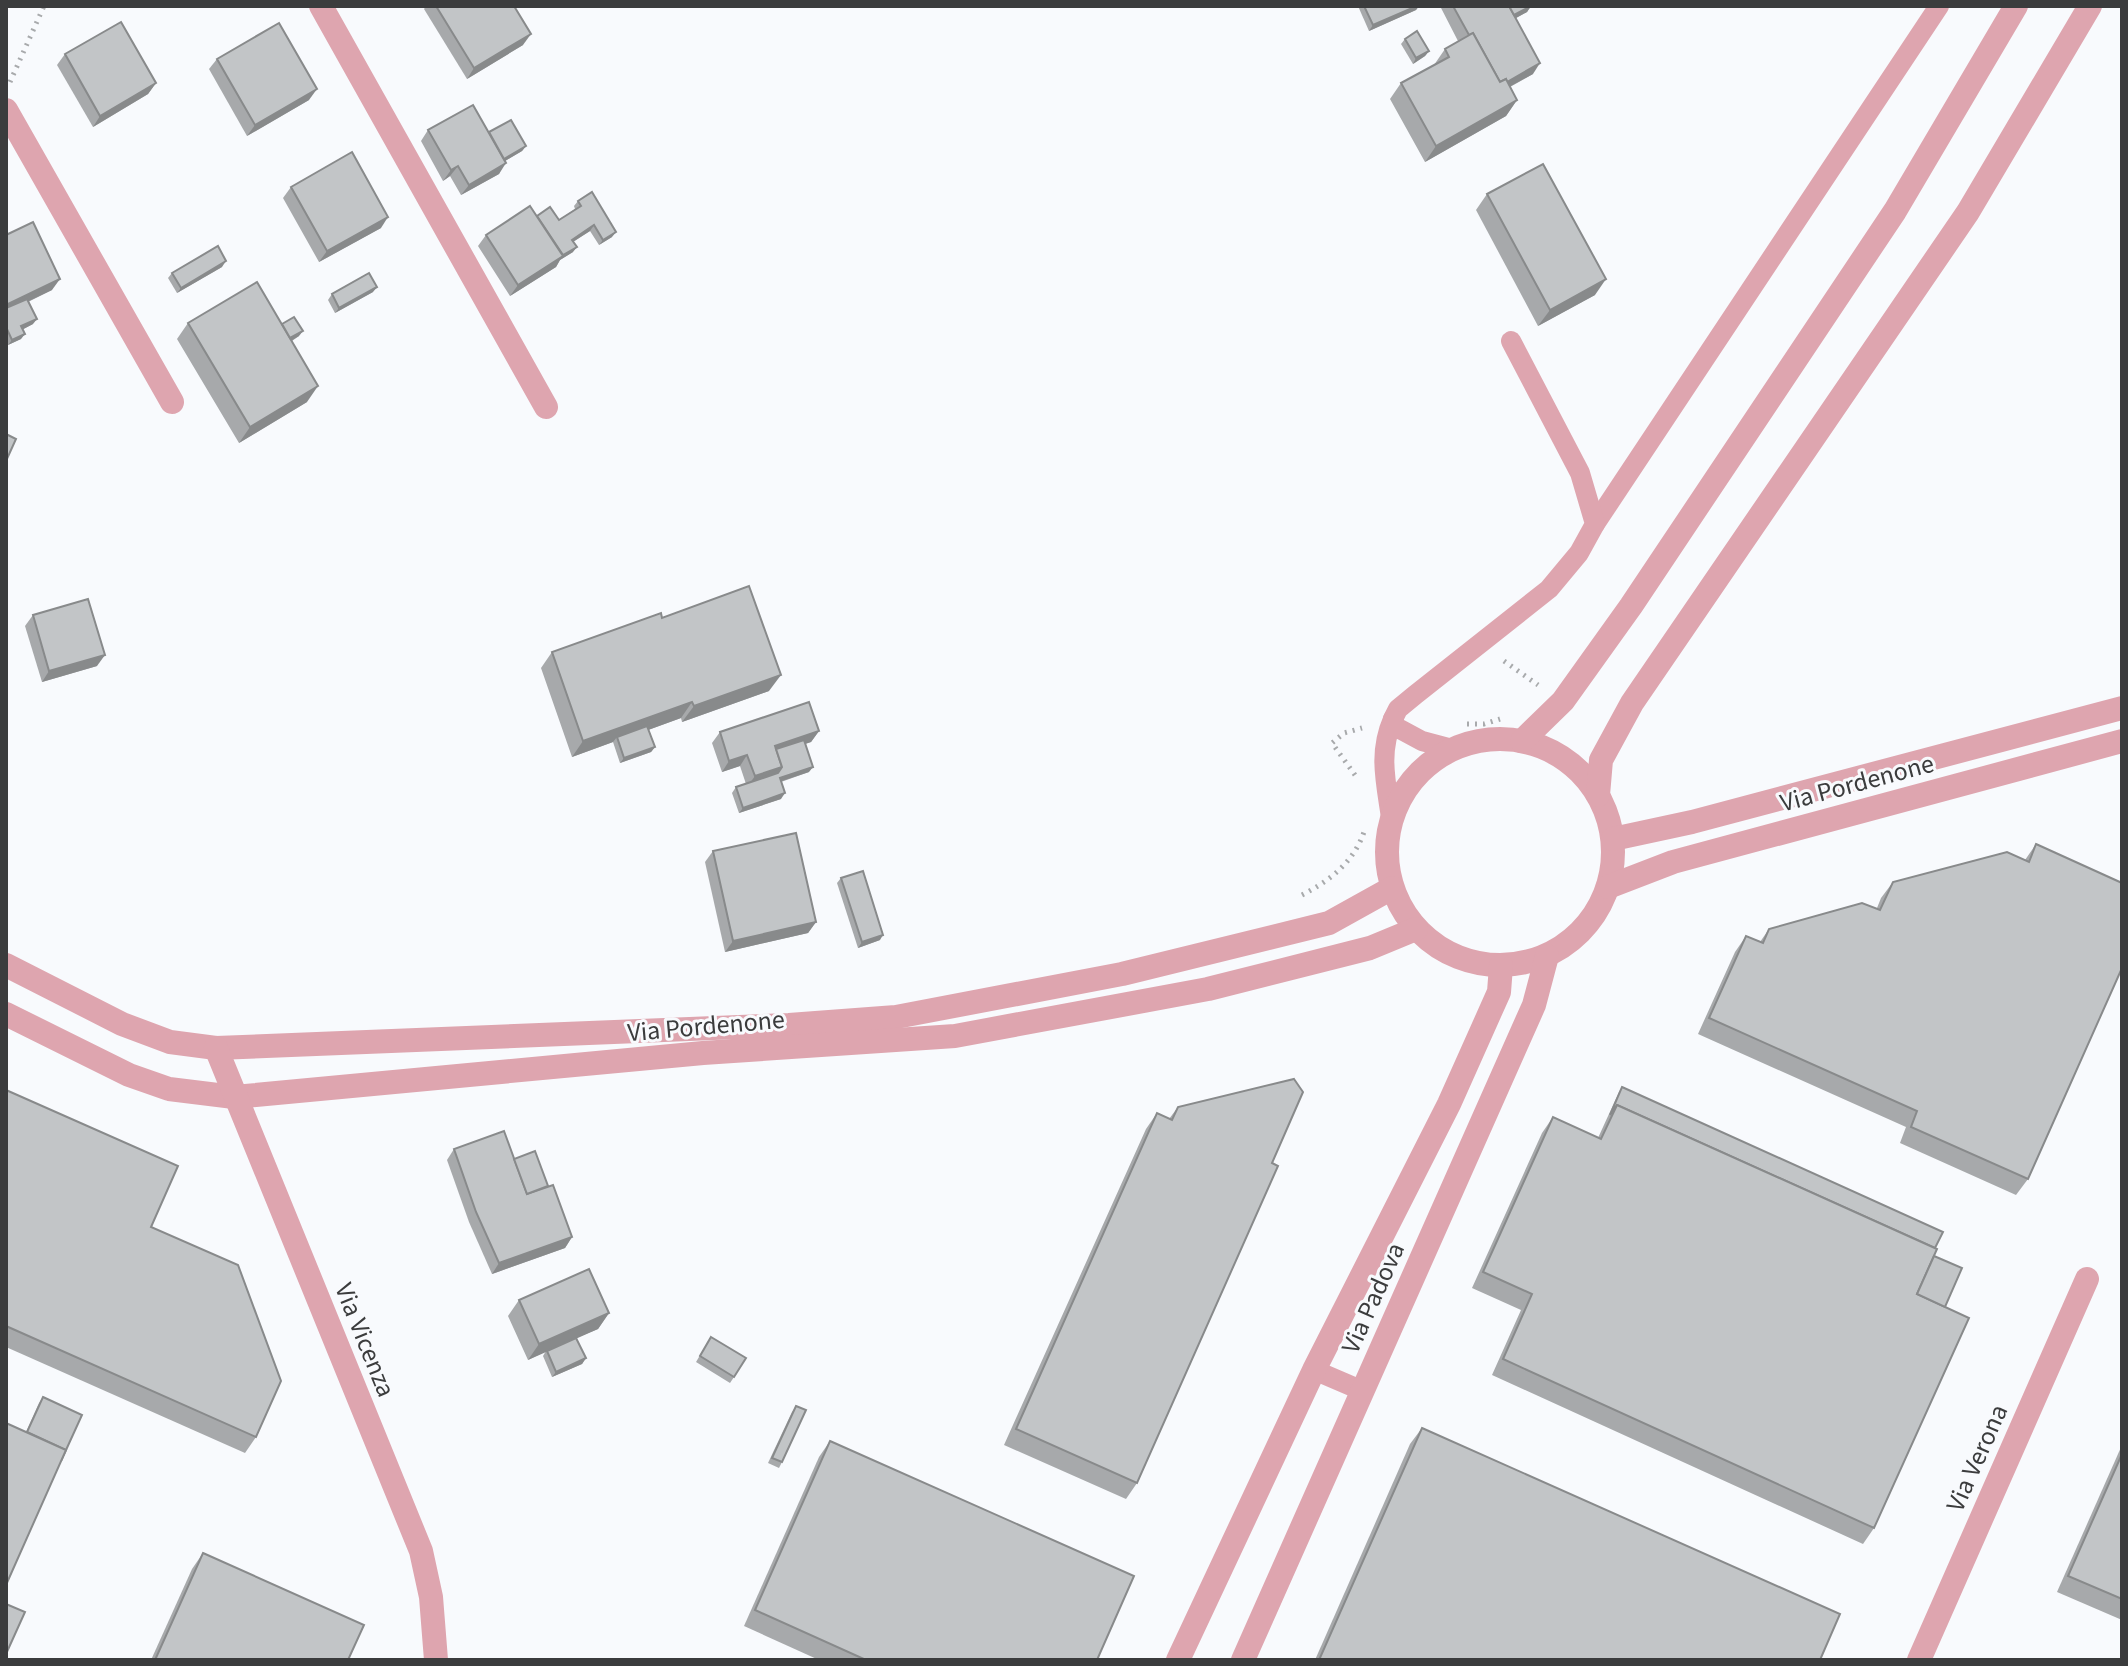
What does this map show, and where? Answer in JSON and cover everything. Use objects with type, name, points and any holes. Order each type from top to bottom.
[{"type":"street","points":[[321,6],[546,407]]},
{"type":"street","points":[[1522,741],[1563,701],[1631,606],[1895,211],[2016,6]]},
{"type":"street","points":[[1598,795],[1601,760],[1632,703],[1968,212],[2090,6]]},
{"type":"street","points":[[6,110],[172,402]]},
{"type":"street","name":"Via Pordenone","points":[[1613,839],[1692,822],[2122,708]]},
{"type":"street","points":[[1487,739],[1522,741],[1552,752],[1578,770],[1598,795],[1608,816],[1613,839],[1613,863],[1608,887],[1595,915],[1574,939],[1547,956],[1501,966],[1470,962],[1441,949],[1416,929],[1401,910],[1392,888],[1386,853],[1391,818],[1405,789],[1426,766],[1452,749],[1487,739]]},
{"type":"street","name":"Via Pordenone","points":[[1608,887],[1673,862],[2122,741]]},
{"type":"street","name":"Via Pordenone","points":[[6,1014],[143,1080],[169,1089],[234,1097],[896,1017],[1122,974],[1329,923],[1392,888]]},
{"type":"street","name":"Via Pordenone","points":[[6,965],[122,1024],[170,1042],[216,1048],[725,1040],[970,1033],[1208,989],[1370,948],[1416,929]]},
{"type":"street","name":"Via Padova","points":[[1243,1660],[1534,1005],[1547,956]]},
{"type":"street","name":"Via Padova","points":[[1178,1660],[1314,1370],[1449,1104],[1499,992],[1501,966]]},
{"type":"street","name":"Via Vicenza","points":[[216,1048],[421,1551],[431,1597],[436,1660]]},
{"type":"street","name":"Via Verona","points":[[1919,1660],[2087,1279]]},
{"type":"lane","points":[[1391,818],[1384,740],[1398,709],[1549,589],[1579,553],[1595,524],[1939,6]]},
{"type":"lane","points":[[1511,341],[1580,473],[1595,524]]},
{"type":"lane","points":[[1393,719],[1396,727],[1422,741],[1452,749]]},
{"type":"lane","points":[[1983,744],[1990,776]]},
{"type":"lane","points":[[1314,1370],[1363,1391]]},
{"type":"path","points":[[6,90],[44,6]]},
{"type":"path","points":[[1461,725],[1484,724],[1512,716]]},
{"type":"path","points":[[1356,777],[1332,743],[1344,733],[1393,719]]},
{"type":"path","points":[[1288,899],[1330,880],[1361,842],[1365,828]]},
{"type":"building","points":[[436,6],[514,6],[531,34],[474,68]]},
{"type":"building","points":[[1364,6],[1417,6],[1373,25]]},
{"type":"building","points":[[1453,6],[1509,6],[1540,63],[1507,82],[1506,79],[1500,82],[1473,33],[1469,35]]},
{"type":"building","points":[[1509,6],[1531,6],[1514,15]]},
{"type":"building","points":[[121,22],[156,83],[100,116],[65,54]]},
{"type":"building","points":[[279,23],[317,89],[255,125],[217,59]]},
{"type":"building","points":[[1417,31],[1429,51],[1416,58],[1405,39]]},
{"type":"building","points":[[1473,33],[1500,82],[1506,79],[1517,100],[1436,146],[1401,83],[1449,57],[1445,49]]},
{"type":"building","points":[[473,105],[506,163],[469,185],[458,166],[451,170],[428,130]]},
{"type":"building","points":[[511,120],[526,146],[504,159],[489,132]]},
{"type":"building","points":[[352,152],[388,217],[327,251],[291,187]]},
{"type":"building","points":[[1543,164],[1606,279],[1550,310],[1487,194]]},
{"type":"building","points":[[592,192],[616,232],[603,240],[594,225],[572,240],[577,247],[563,255],[537,216],[550,207],[559,220],[581,206],[578,201]]},
{"type":"building","points":[[530,206],[563,256],[518,285],[486,235]]},
{"type":"building","points":[[33,222],[60,279],[6,305],[6,235]]},
{"type":"building","points":[[218,246],[226,261],[181,288],[172,273]]},
{"type":"building","points":[[369,273],[377,287],[339,308],[332,294]]},
{"type":"building","points":[[257,282],[318,386],[250,427],[188,323]]},
{"type":"building","points":[[27,299],[37,319],[21,326],[25,334],[12,340],[6,327],[6,308]]},
{"type":"building","points":[[294,317],[303,331],[290,338],[282,324]]},
{"type":"building","points":[[6,434],[16,439],[6,461]]},
{"type":"building","points":[[749,586],[781,675],[694,706],[692,702],[583,741],[552,652],[661,613],[662,618]]},
{"type":"building","points":[[88,599],[105,655],[49,671],[33,615]]},
{"type":"building","points":[[809,702],[819,731],[775,746],[782,767],[755,776],[747,755],[729,761],[720,732]]},
{"type":"building","points":[[647,726],[655,747],[624,758],[617,737]]},
{"type":"building","points":[[804,740],[813,767],[780,778],[785,793],[743,808],[736,787],[778,773],[782,767],[776,749]]},
{"type":"building","points":[[796,833],[816,922],[733,941],[713,851]]},
{"type":"building","points":[[2036,844],[2122,883],[2122,968],[2028,1179],[1911,1127],[1917,1111],[1709,1018],[1746,936],[1763,943],[1769,929],[1862,903],[1880,910],[1893,882],[2007,852],[2029,862]]},
{"type":"building","points":[[863,871],[883,935],[862,942],[841,878]]},
{"type":"building","points":[[1294,1079],[1303,1092],[1272,1163],[1278,1166],[1137,1483],[1016,1429],[1157,1113],[1172,1120],[1178,1107]]},
{"type":"building","points":[[1622,1087],[1943,1232],[1935,1248],[1617,1105],[1610,1115]]},
{"type":"building","points":[[6,1090],[178,1166],[151,1227],[238,1265],[281,1381],[256,1437],[6,1326]]},
{"type":"building","points":[[1617,1105],[1937,1249],[1917,1294],[1969,1318],[1874,1528],[1503,1359],[1532,1294],[1483,1272],[1553,1117],[1601,1139]]},
{"type":"building","points":[[504,1131],[527,1194],[553,1185],[572,1237],[499,1263],[476,1212],[454,1149]]},
{"type":"building","points":[[535,1151],[548,1186],[527,1194],[514,1159]]},
{"type":"building","points":[[1934,1256],[1962,1268],[1945,1307],[1917,1294]]},
{"type":"building","points":[[589,1269],[609,1313],[539,1344],[519,1300]]},
{"type":"building","points":[[711,1337],[746,1358],[734,1377],[700,1356]]},
{"type":"building","points":[[576,1338],[586,1358],[556,1372],[547,1351]]},
{"type":"building","points":[[43,1397],[82,1415],[61,1461],[66,1450],[27,1432]]},
{"type":"building","points":[[796,1406],[806,1410],[782,1462],[772,1458]]},
{"type":"building","points":[[6,1423],[66,1450],[6,1585]]},
{"type":"building","points":[[1422,1428],[1840,1614],[1820,1660],[1319,1660]]},
{"type":"building","points":[[830,1441],[1134,1576],[1097,1660],[866,1660],[755,1610]]},
{"type":"building","points":[[2122,1454],[2122,1599],[2068,1576]]},
{"type":"building","points":[[203,1553],[364,1625],[348,1660],[155,1660]]},
{"type":"building","points":[[6,1604],[25,1612],[6,1654]]}]
